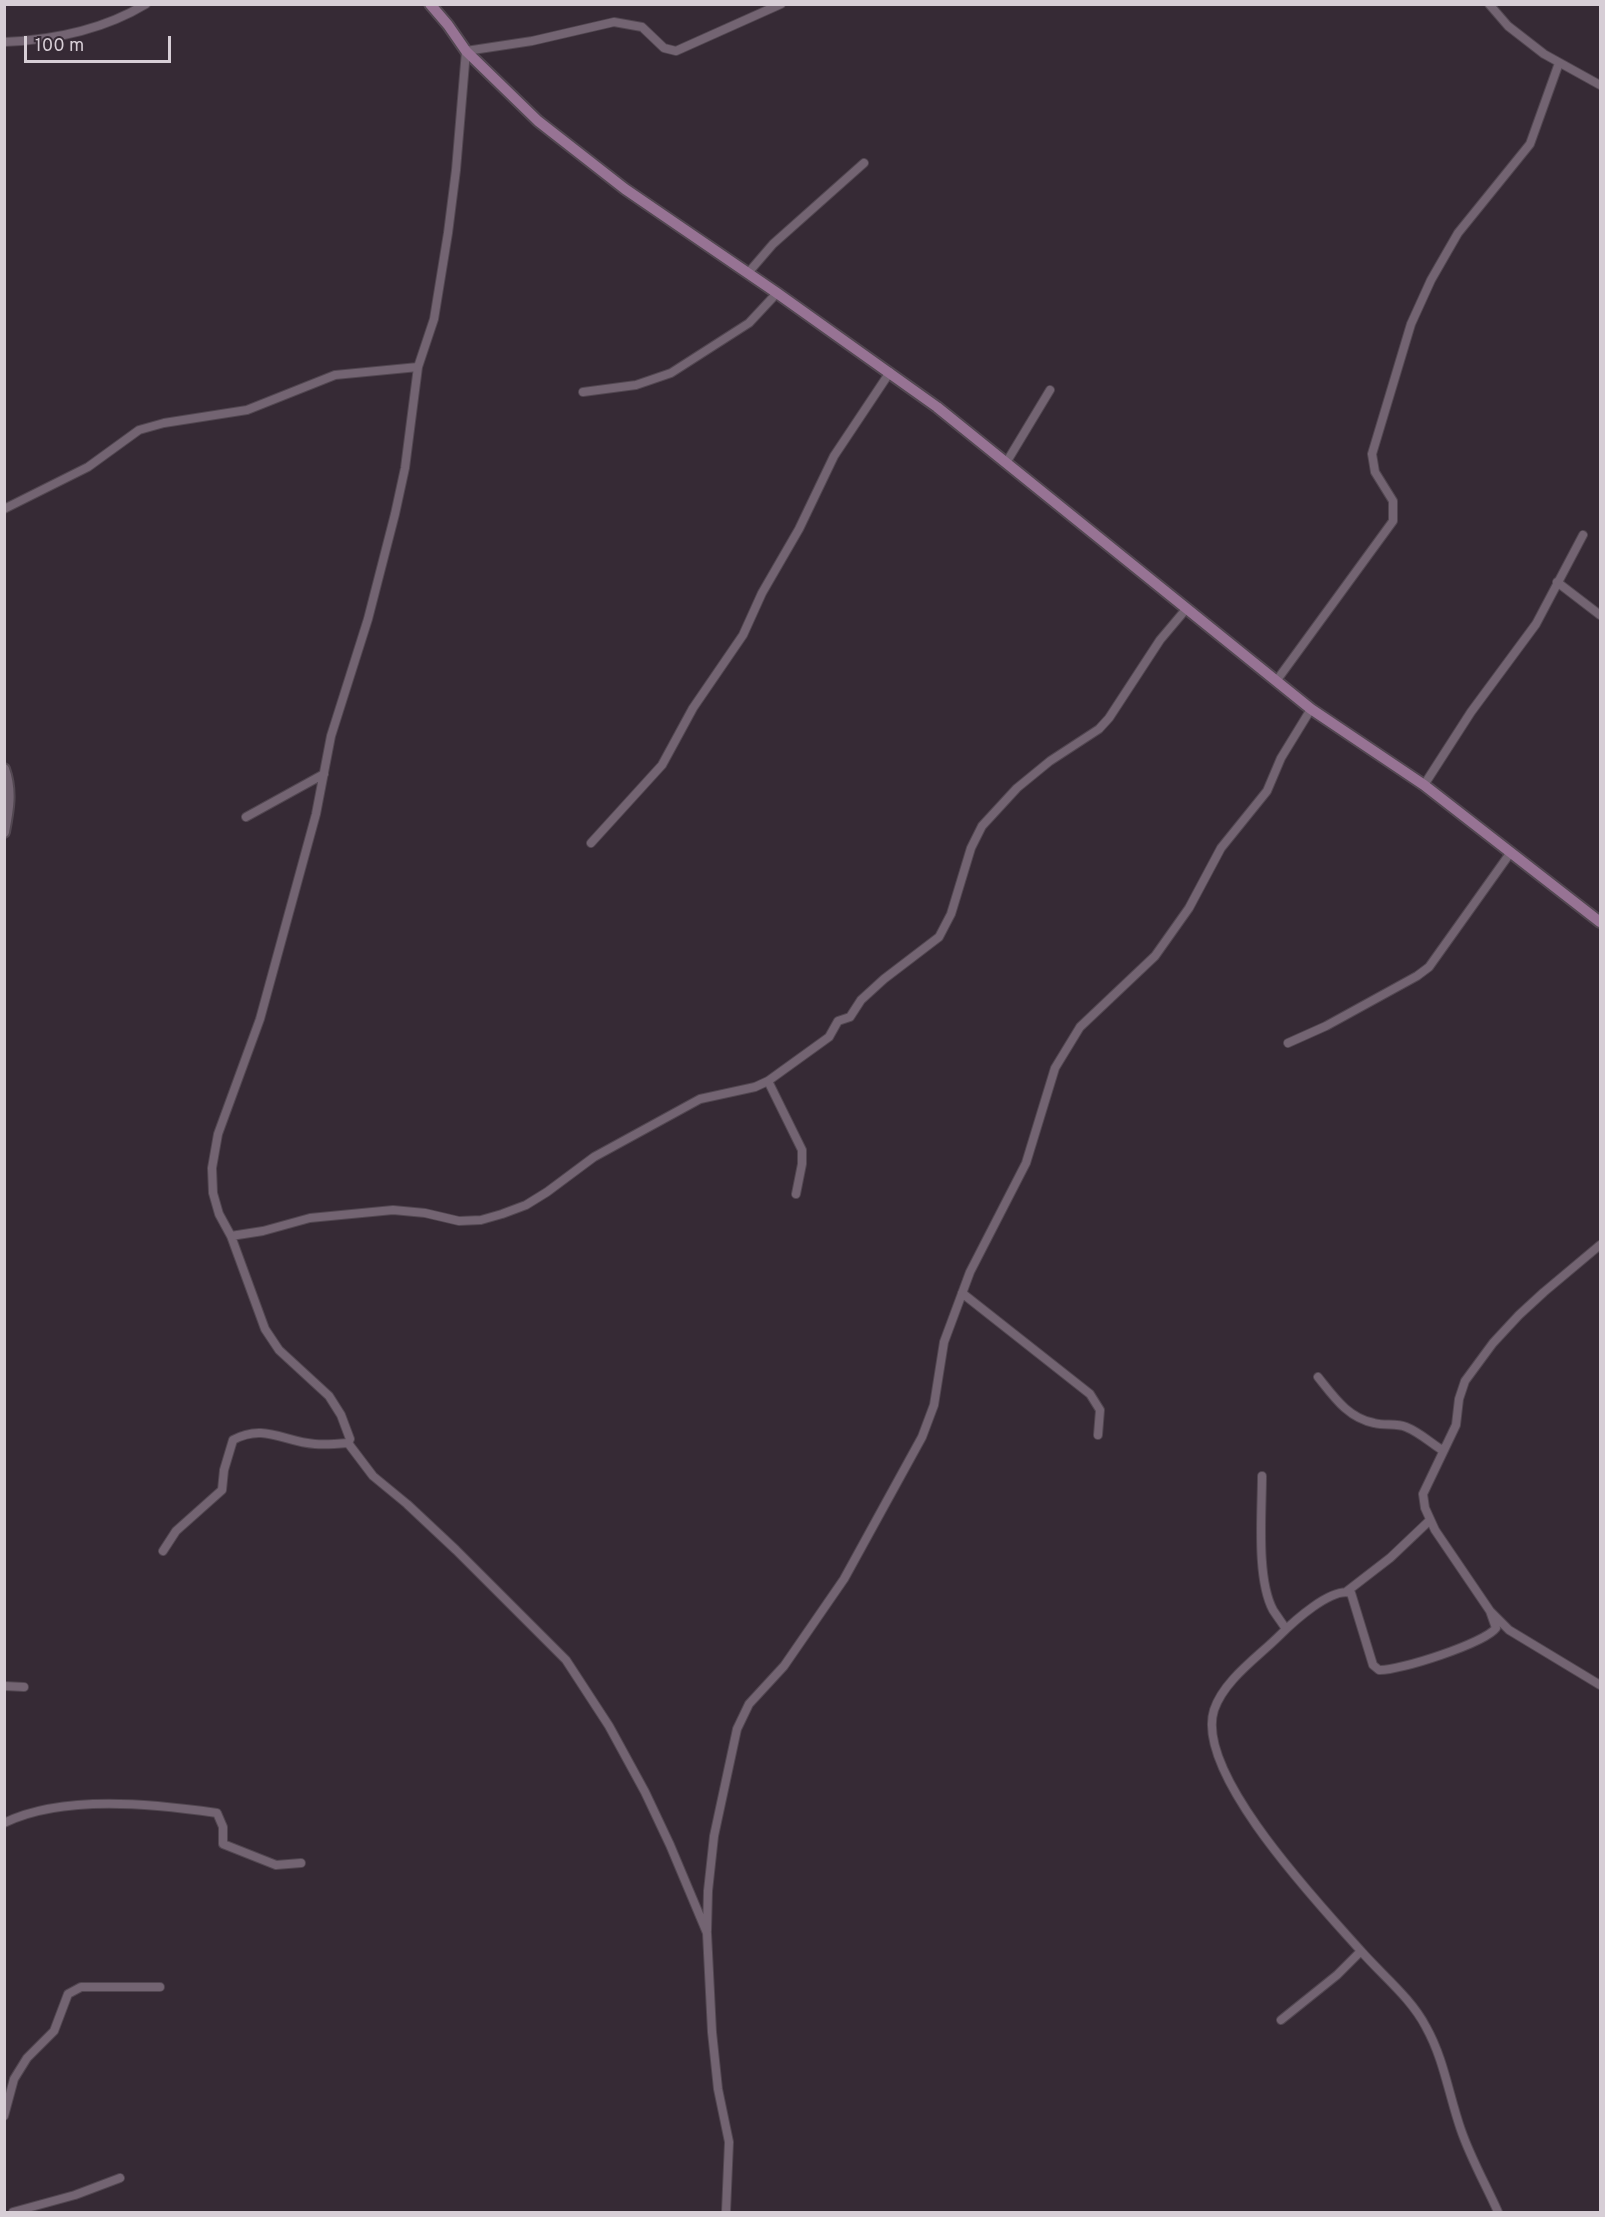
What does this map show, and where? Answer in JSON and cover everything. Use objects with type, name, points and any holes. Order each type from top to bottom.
[{"type":"main road","points":[[430,4],[466,51],[538,121],[625,189],[777,292],[937,407],[1311,709],[1424,785],[1600,922]]},
{"type":"street","points":[[4,42],[38,40],[100,26],[130,14],[146,4]]},
{"type":"street","points":[[348,1443],[350,1439],[341,1415],[329,1396],[279,1350],[265,1329],[231,1236],[219,1214],[213,1193],[212,1168],[218,1134],[260,1019],[316,814],[331,736],[368,619],[395,514],[405,468],[418,367],[435,319],[456,170],[466,51],[532,40],[615,22],[642,27],[664,48],[676,51],[781,4]]},
{"type":"street","points":[[1489,4],[1508,26],[1544,54],[1600,85]]},
{"type":"street","points":[[1277,680],[1393,521],[1393,501],[1374,472],[1372,454],[1411,324],[1431,280],[1458,233],[1530,144],[1559,63]]},
{"type":"street","points":[[748,273],[773,244],[864,163]]},
{"type":"street","points":[[583,392],[636,385],[670,373],[749,323],[777,292]]},
{"type":"street","points":[[4,509],[88,467],[139,430],[164,423],[247,410],[335,375],[418,367]]},
{"type":"street","points":[[591,843],[662,765],[693,708],[743,636],[762,593],[799,529],[834,456],[890,372]]},
{"type":"street","points":[[1006,463],[1050,390]]},
{"type":"street","points":[[1424,785],[1471,712],[1536,624],[1583,535]]},
{"type":"street","points":[[1557,582],[1600,615]]},
{"type":"street","points":[[231,1236],[263,1231],[310,1218],[393,1210],[425,1213],[459,1221],[481,1220],[502,1214],[526,1205],[594,1157],[699,1099],[768,1081],[829,1037],[838,1021],[850,1017],[861,1000],[884,979],[939,937],[951,914],[971,848],[982,826],[1017,788],[1050,761],[1099,729],[1160,640],[1186,608]]},
{"type":"street","points":[[726,2212],[729,2142],[718,2089],[712,2032],[707,1933],[708,1891],[714,1836],[737,1729],[749,1704],[784,1666],[844,1578],[922,1437],[934,1405],[944,1342],[962,1293],[989,1233],[1026,1163],[1055,1068],[1080,1027],[1155,956],[1183,918],[1221,848],[1267,791],[1281,758],[1311,709]]},
{"type":"street","points":[[4,770],[9,782],[9,808],[4,832]]},
{"type":"street","points":[[246,817],[324,774]]},
{"type":"street","points":[[1288,1042],[1326,1026],[1417,976],[1429,967],[1511,852]]},
{"type":"street","points":[[768,1081],[802,1150],[802,1164],[796,1194]]},
{"type":"street","points":[[1600,1245],[1544,1292],[1493,1343],[1465,1381],[1459,1399],[1456,1425],[1423,1494],[1425,1508],[1435,1530],[1490,1611],[1509,1630],[1600,1685]]},
{"type":"street","points":[[962,1293],[1090,1394],[1100,1410],[1098,1435]]},
{"type":"street","points":[[1318,1377],[1343,1408],[1352,1415],[1374,1424],[1393,1424],[1408,1428],[1442,1450],[1445,1447]]},
{"type":"street","points":[[164,1551],[176,1530],[222,1490],[224,1470],[232,1440],[244,1434],[265,1432],[313,1444],[348,1443]]},
{"type":"street","points":[[348,1443],[373,1476],[456,1550],[566,1660],[609,1726],[640,1783],[670,1845],[707,1933]]},
{"type":"street","points":[[1262,1476],[1264,1578],[1272,1608],[1286,1629]]},
{"type":"street","points":[[1430,1520],[1389,1558],[1346,1592],[1324,1599],[1286,1629],[1242,1671],[1226,1690],[1214,1710],[1212,1732],[1220,1765],[1245,1807],[1280,1857],[1414,2009],[1427,2027],[1470,2156],[1498,2212]]},
{"type":"street","points":[[1346,1592],[1351,1593],[1372,1665],[1379,1670],[1406,1666],[1493,1632],[1496,1628],[1490,1611]]},
{"type":"street","points":[[4,1686],[24,1687]]},
{"type":"street","points":[[4,1823],[37,1812],[96,1805],[146,1804],[217,1813],[223,1827],[223,1844],[276,1865],[301,1863]]},
{"type":"street","points":[[696,1910],[708,1891]]},
{"type":"street","points":[[1281,2020],[1337,1975],[1361,1951]]},
{"type":"street","points":[[4,2116],[14,2079],[27,2058],[54,2031],[69,1994],[81,1987],[160,1987]]},
{"type":"street","points":[[13,2212],[75,2195],[120,2178]]}]
